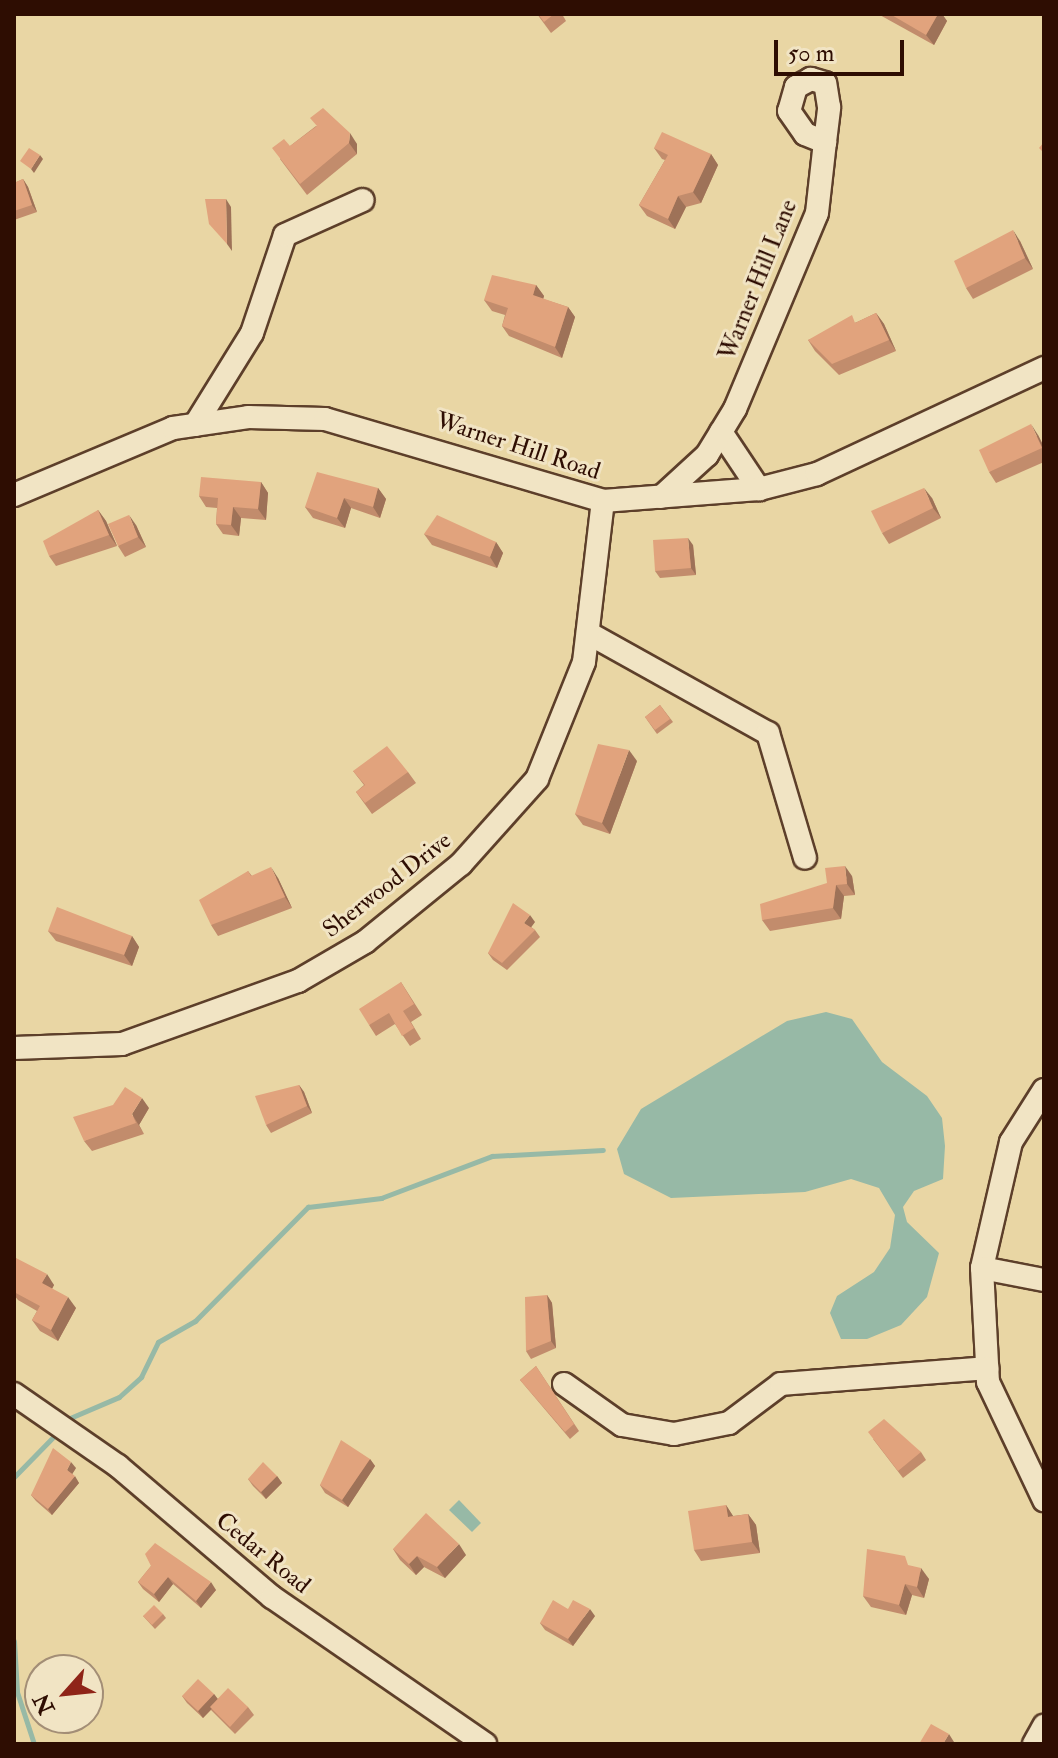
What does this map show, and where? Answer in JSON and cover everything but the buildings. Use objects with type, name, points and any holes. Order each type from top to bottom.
[{"type":"street","name":"Warner Hill Lane","points":[[661,497],[721,432],[817,213],[825,142]]},
{"type":"street","points":[[195,425],[252,333],[285,235],[363,200]]},
{"type":"street","name":"Warner Hill Road","points":[[14,495],[195,425],[325,419],[603,501],[759,489],[817,474],[1044,368]]},
{"type":"street","points":[[721,432],[759,489]]},
{"type":"street","name":"Sherwood Drive","points":[[14,1048],[122,1044],[298,981],[365,942],[461,864],[537,779],[584,662],[603,501]]},
{"type":"street","points":[[588,633],[768,733],[805,858]]},
{"type":"street","points":[[1044,1090],[1011,1142],[982,1268],[987,1368],[1044,1500]]},
{"type":"street","points":[[982,1268],[1044,1280]]},
{"type":"street","points":[[564,1384],[622,1425],[674,1434],[729,1423],[781,1384],[987,1368]]},
{"type":"street","name":"Cedar Road","points":[[14,1394],[107,1458],[272,1597],[485,1744]]},
{"type":"street","points":[[1034,1744],[1044,1726]]},
{"type":"shaded area","points":[[826,1012],[852,1019],[882,1062],[927,1096],[942,1118],[945,1146],[943,1179],[914,1191],[903,1207],[907,1222],[939,1253],[927,1297],[901,1325],[867,1339],[841,1339],[830,1313],[837,1296],[874,1272],[890,1248],[895,1215],[879,1188],[851,1179],[805,1192],[671,1198],[624,1174],[617,1149],[641,1109],[787,1021]]},
{"type":"shaded area","points":[[459,1500],[481,1523],[472,1532],[449,1510]]},
{"type":"waterway","points":[[70,1418],[119,1397],[141,1377],[158,1342],[195,1321],[308,1207],[381,1198],[492,1156],[603,1150]]},
{"type":"waterway","points":[[14,1477],[53,1437]]},
{"type":"waterway","points":[[14,1641],[17,1692],[34,1744]]}]
